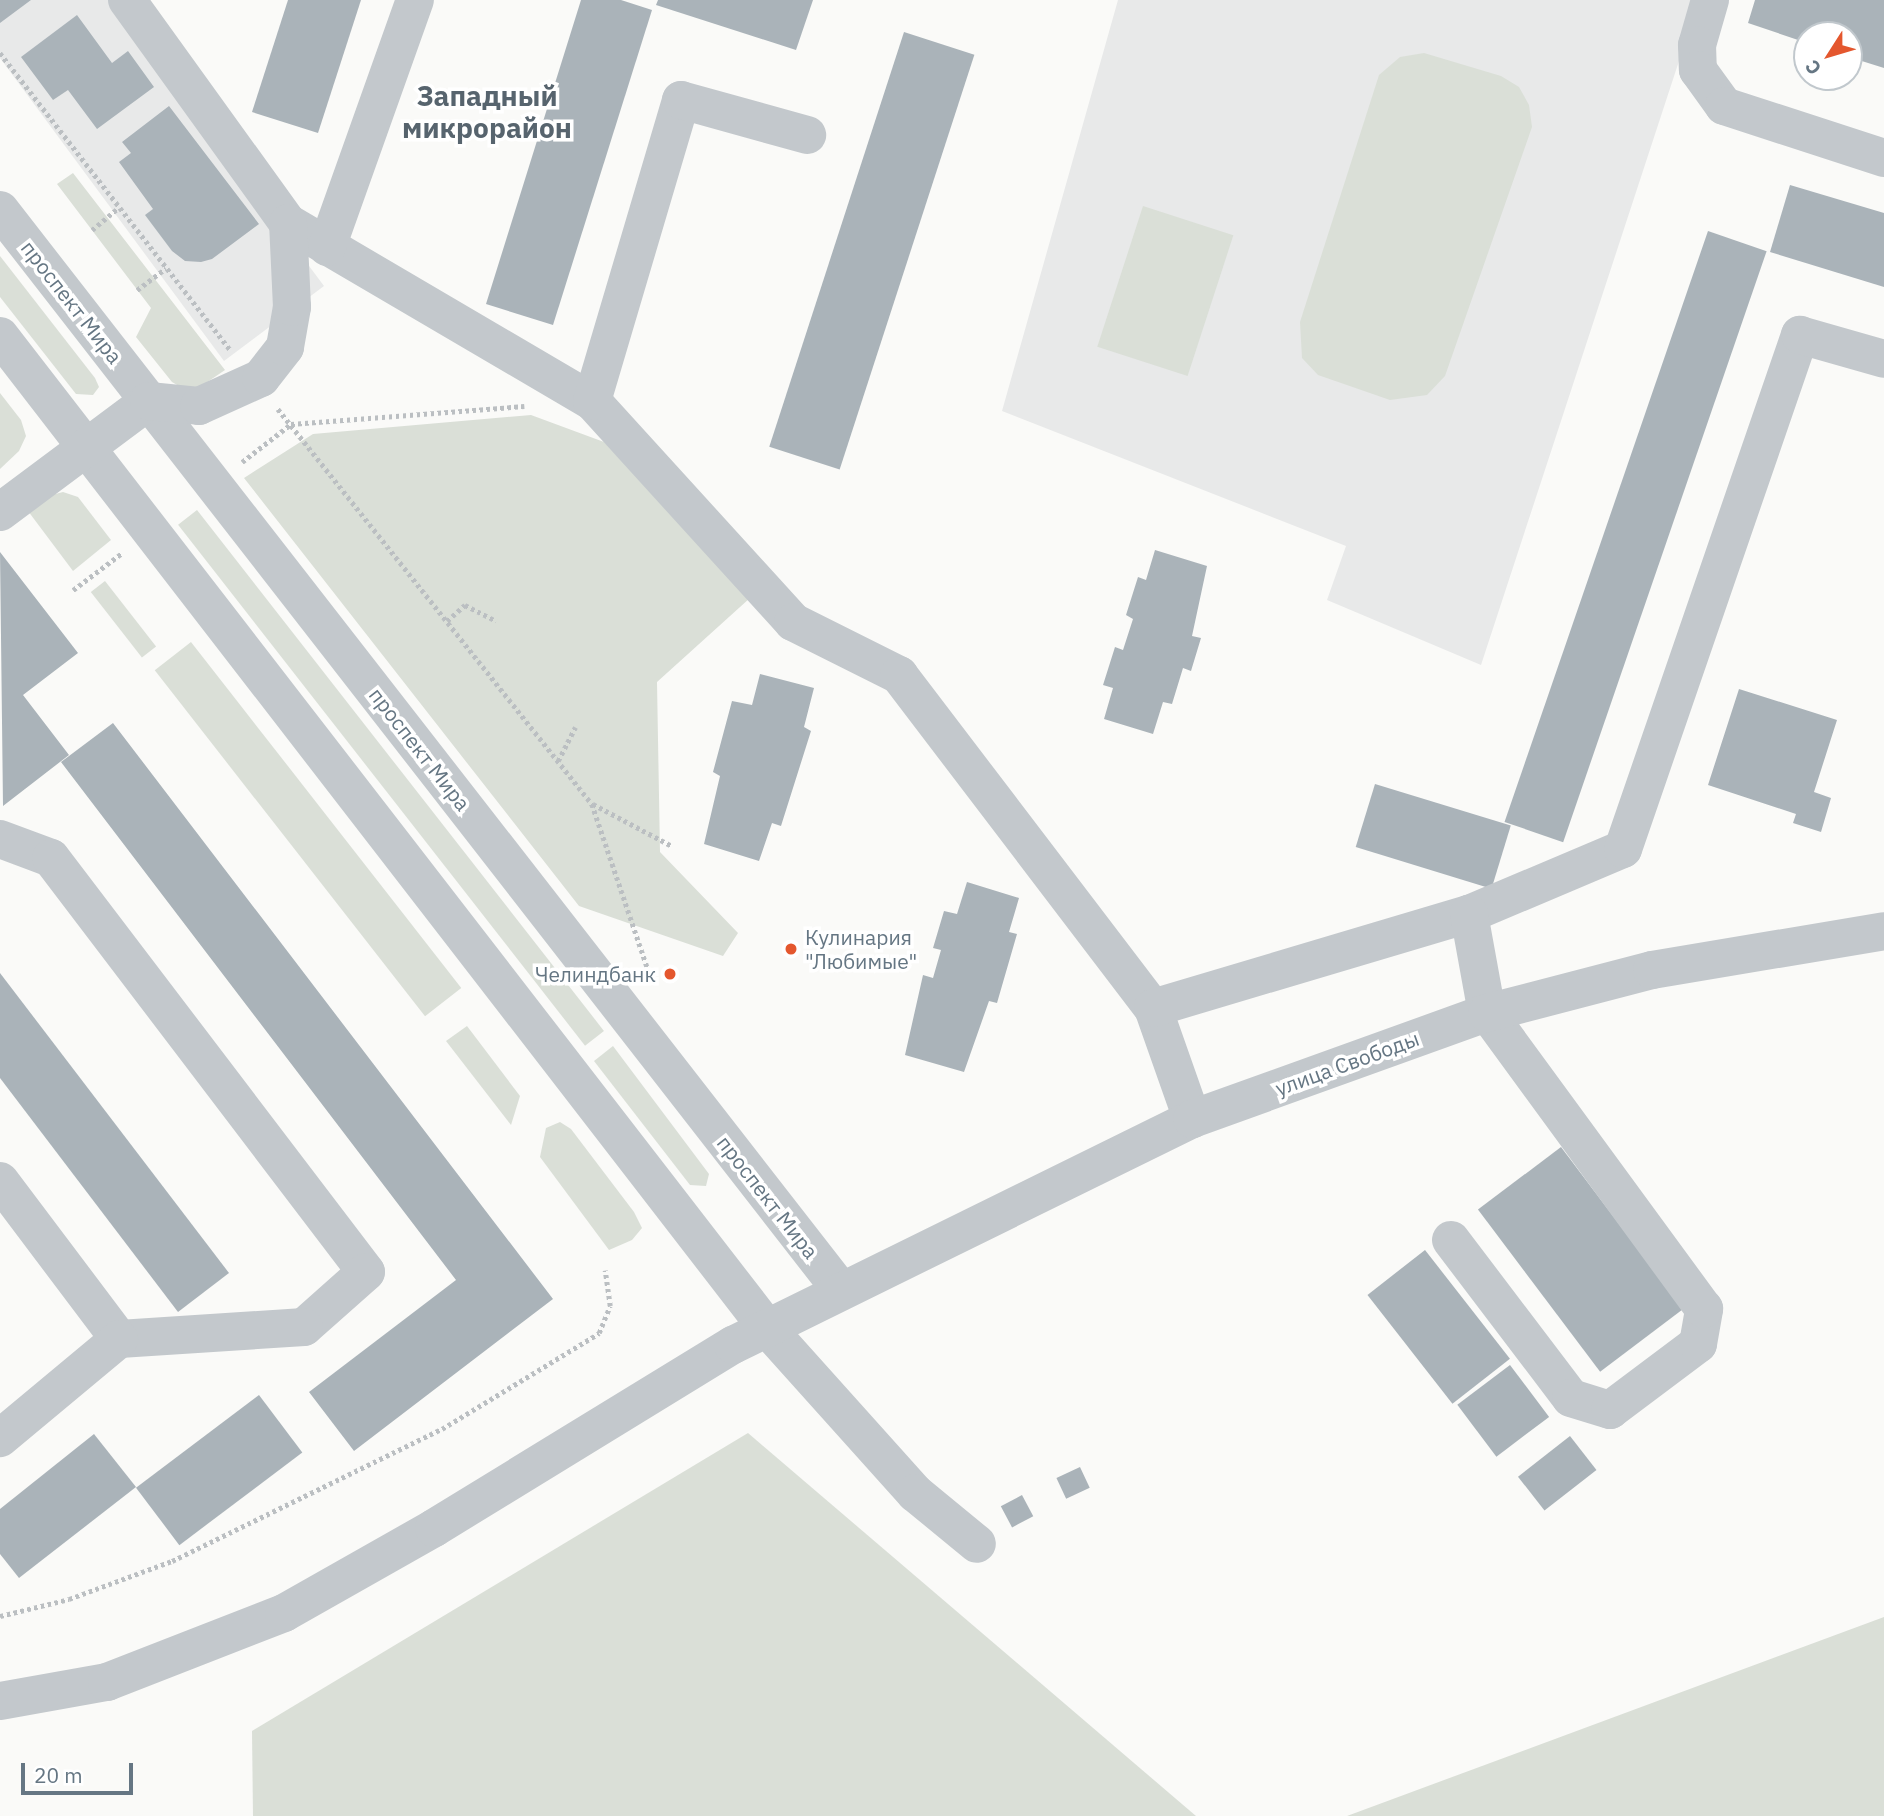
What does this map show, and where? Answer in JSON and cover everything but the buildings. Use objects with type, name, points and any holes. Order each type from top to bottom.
[{"type":"street","points":[[327,247],[415,0]]},
{"type":"street","points":[[1710,0],[1697,45],[1698,70],[1724,106],[1884,158]]},
{"type":"street","points":[[130,1],[288,223],[592,401],[793,622],[899,675],[1153,1008],[1192,1119]]},
{"type":"street","points":[[592,401],[681,100],[807,135]]},
{"type":"street","name":"проспект Мира","points":[[0,210],[840,1289]]},
{"type":"street","points":[[0,513],[85,446],[149,401],[199,406],[255,381],[285,347],[292,307],[288,223]]},
{"type":"street","points":[[1153,1008],[1469,914],[1623,849],[1800,335],[1884,359]]},
{"type":"street","points":[[0,336],[767,1328],[915,1493],[977,1544]]},
{"type":"street","points":[[0,839],[51,858],[366,1272],[304,1328],[119,1339],[0,1438]]},
{"type":"street","points":[[1451,1240],[1572,1398],[1610,1410],[1698,1344],[1704,1309],[1487,1013],[1469,914]]},
{"type":"street","name":"улица Свободы","points":[[0,1701],[107,1682],[284,1613],[434,1528],[682,1374],[840,1289],[1192,1119],[1487,1013],[1652,970],[1884,931]]},
{"type":"street","points":[[0,1181],[119,1339]]},
{"type":"path","points":[[0,54],[255,381],[592,804],[655,988]]},
{"type":"path","points":[[92,230],[119,207]]},
{"type":"path","points":[[137,290],[166,268]]},
{"type":"path","points":[[234,468],[291,424],[592,401]]},
{"type":"path","points":[[73,590],[131,546]]},
{"type":"path","points":[[447,621],[465,605],[496,621]]},
{"type":"path","points":[[558,761],[575,727]]},
{"type":"path","points":[[592,804],[672,846]]},
{"type":"path","points":[[0,1616],[69,1599],[172,1561],[442,1429],[599,1333],[610,1306],[606,1270]]},
{"type":"shaded area","points":[[0,0],[111,0],[324,286],[224,361],[0,58]]},
{"type":"shaded area","points":[[1118,0],[1699,0],[1481,665],[1327,600],[1346,546],[1002,411]]},
{"type":"shaded area","points":[[1424,53],[1501,76],[1519,87],[1529,105],[1532,127],[1445,376],[1427,395],[1390,400],[1318,375],[1302,358],[1300,322],[1379,75],[1400,57]]},
{"type":"shaded area","points":[[73,173],[225,370],[200,387],[184,389],[172,382],[136,337],[151,308],[57,184]]},
{"type":"shaded area","points":[[1143,206],[1233,235],[1188,376],[1097,347]]},
{"type":"shaded area","points":[[0,256],[95,378],[99,387],[93,395],[76,394],[0,297]]},
{"type":"shaded area","points":[[0,393],[21,420],[26,436],[19,451],[0,469]]},
{"type":"shaded area","points":[[531,415],[604,442],[750,598],[657,682],[660,852],[738,933],[723,956],[579,906],[244,478],[313,434]]},
{"type":"shaded area","points":[[63,492],[78,497],[111,540],[73,571],[28,511],[44,497]]},
{"type":"shaded area","points":[[197,510],[604,1031],[585,1046],[178,525]]},
{"type":"shaded area","points":[[105,581],[156,646],[142,657],[91,592]]},
{"type":"shaded area","points":[[191,642],[461,988],[425,1016],[155,670]]},
{"type":"shaded area","points":[[467,1026],[520,1096],[511,1125],[446,1041]]},
{"type":"shaded area","points":[[613,1046],[709,1174],[706,1186],[690,1185],[594,1061]]},
{"type":"shaded area","points":[[560,1122],[571,1129],[634,1212],[642,1228],[632,1240],[609,1250],[540,1157],[546,1128]]},
{"type":"shaded area","points":[[748,1433],[1196,1816],[253,1816],[252,1731]]},
{"type":"shaded area","points":[[1884,1617],[1884,1816],[1347,1816]]},
{"type":"place","name":"Кулинария \"Любимые\"","points":[[791,949]]},
{"type":"place","name":"Челиндбанк","points":[[670,974]]},
{"type":"district","name":"Западный микрорайон","points":[[487,112]]}]
